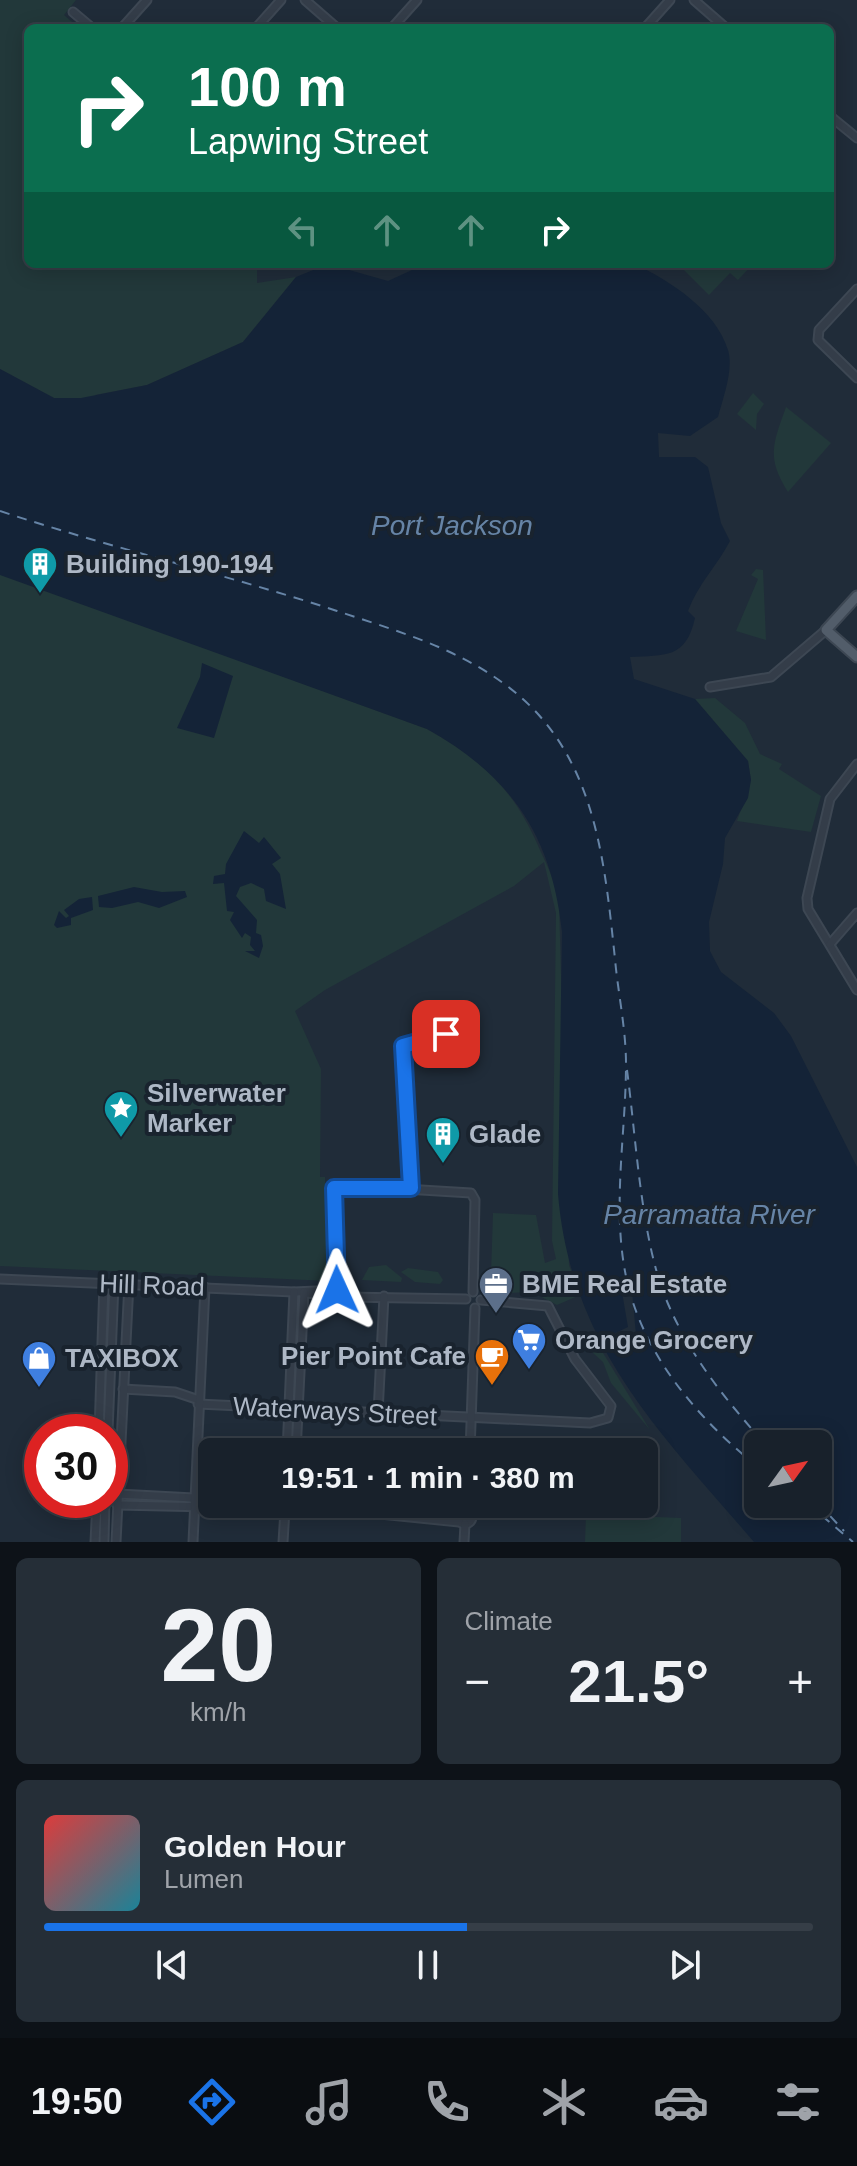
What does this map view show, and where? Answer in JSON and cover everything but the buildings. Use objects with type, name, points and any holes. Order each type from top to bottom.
[{"type":"main road","points":[[857,596],[826,630],[857,657]]},
{"type":"street","points":[[126,24],[147,0]]},
{"type":"street","points":[[260,24],[281,0]]},
{"type":"street","points":[[305,0],[332,24]]},
{"type":"street","points":[[396,24],[417,0]]},
{"type":"street","points":[[649,24],[670,0]]},
{"type":"street","points":[[694,0],[721,24]]},
{"type":"street","points":[[73,12],[87,24]]},
{"type":"street","points":[[834,119],[857,138]]},
{"type":"street","points":[[857,289],[819,330],[818,340],[857,378]]},
{"type":"street","points":[[710,687],[771,677],[826,630]]},
{"type":"street","points":[[857,764],[830,799],[808,888],[808,909],[857,990]]},
{"type":"street","points":[[830,944],[857,913]]},
{"type":"street","points":[[411,1188],[403,1046],[446,1034]]},
{"type":"street","points":[[337,1290],[334,1189],[339,1185],[466,1190],[473,1195],[473,1292],[481,1300],[475,1308],[470,1438]]},
{"type":"street","name":"Hill Road","points":[[0,1279],[294,1292],[337,1290],[356,1295]]},
{"type":"street","points":[[99,1414],[104,1283]]},
{"type":"street","points":[[109,1414],[114,1283]]},
{"type":"street","points":[[122,1414],[129,1283]]},
{"type":"street","points":[[193,1542],[205,1287]]},
{"type":"street","points":[[294,1292],[295,1438]]},
{"type":"street","points":[[289,1438],[304,1292]]},
{"type":"street","name":"Hill Road","points":[[304,1292],[314,1296],[466,1299]]},
{"type":"street","points":[[473,1292],[466,1299],[467,1305],[475,1308]]},
{"type":"street","points":[[378,1413],[384,1296]]},
{"type":"street","name":"Waterways Street","points":[[123,1389],[168,1391],[198,1402],[293,1409],[590,1423],[607,1420],[611,1411],[572,1354],[548,1306],[481,1300]]},
{"type":"street","points":[[100,1389],[110,1389]]},
{"type":"street","points":[[128,1495],[198,1502]]},
{"type":"street","points":[[128,1505],[198,1502]]},
{"type":"street","points":[[95,1542],[96,1518]]},
{"type":"street","points":[[104,1542],[105,1518]]},
{"type":"street","points":[[116,1542],[117,1518]]},
{"type":"street","points":[[283,1542],[287,1518]]},
{"type":"street","points":[[393,1518],[462,1523],[470,1518]]},
{"type":"street","points":[[463,1518],[464,1542]]},
{"type":"green space","points":[[0,0],[76,0],[64,15],[74,24],[24,24],[24,268],[257,268],[257,283],[296,277],[243,342],[147,385],[95,395],[657,432],[658,458],[706,468],[53,400],[67,399],[54,398],[0,369]]},
{"type":"green space","points":[[682,268],[749,268],[738,280],[730,273],[709,295]]},
{"type":"green space","points":[[753,393],[764,404],[757,414],[756,430],[737,414]]},
{"type":"green space","points":[[786,407],[831,443],[788,492],[774,459],[775,441]]},
{"type":"green space","points":[[756,569],[763,570],[766,640],[736,631],[758,579],[751,575]]},
{"type":"green space","points":[[0,573],[427,729],[482,766],[509,795],[543,856],[559,902],[569,1265],[580,1295],[557,1305],[532,1292],[485,1294],[485,1275],[491,1274],[493,1213],[536,1215],[545,1263],[556,1259],[552,1241],[556,913],[544,862],[514,886],[325,990],[295,1011],[321,1069],[320,1177],[325,1177],[328,1281],[0,1266]]},
{"type":"green space","points":[[715,698],[745,723],[760,754],[782,764],[779,769],[821,796],[811,832],[737,821],[751,780],[748,761],[695,699]]},
{"type":"green space","points":[[386,1265],[402,1278],[401,1282],[362,1280],[369,1267]]},
{"type":"green space","points":[[408,1268],[438,1272],[443,1280],[440,1284],[415,1282],[401,1272]]},
{"type":"green space","points":[[600,1348],[650,1430],[611,1383],[603,1362],[592,1352]]},
{"type":"green space","points":[[586,1518],[681,1518],[681,1542],[585,1542]]},
{"type":"water","name":"Port Jackson","points":[[318,268],[342,268],[388,281],[416,268],[642,268],[690,298],[722,336],[730,366],[718,417],[690,436],[658,433],[659,457],[695,457],[708,467],[721,523],[730,541],[692,601],[688,611],[695,618],[680,648],[664,655],[630,657],[634,679],[695,699],[748,761],[751,780],[748,798],[725,838],[723,864],[709,922],[710,951],[721,972],[774,1013],[791,1036],[857,1167],[857,1542],[754,1542],[654,1424],[601,1342],[581,1297],[566,1248],[558,1194],[562,932],[557,898],[537,838],[504,789],[457,747],[427,729],[0,575],[0,369],[54,398],[81,398],[147,385],[243,342],[296,277]]},
{"type":"water","points":[[202,663],[233,676],[214,738],[177,728],[200,677]]},
{"type":"water","points":[[244,831],[259,843],[264,837],[281,858],[272,864],[280,874],[286,909],[266,901],[264,889],[251,883],[240,887],[236,896],[257,920],[256,933],[261,935],[263,946],[259,958],[245,951],[255,951],[250,945],[251,937],[245,933],[242,938],[230,920],[234,912],[227,911],[224,883],[213,884],[214,876],[225,874],[226,864]]},
{"type":"water","points":[[134,887],[162,892],[185,891],[187,897],[159,908],[138,902],[112,908],[99,907],[98,896]]},
{"type":"water","points":[[92,897],[93,910],[71,918],[71,925],[57,928],[54,925],[59,911],[66,918],[69,916],[64,910],[79,899]]},
{"type":"pier","points":[[632,1291],[636,1335],[615,1346],[613,1342],[602,1347],[599,1341],[628,1327],[622,1292]]},
{"type":"ferry route","points":[[0,511],[295,598],[423,641],[464,659],[503,683],[534,710],[558,739],[576,772],[589,807],[599,844],[611,920],[626,1051],[620,1227],[627,1281],[635,1309],[660,1360],[695,1407],[744,1456]]},
{"type":"ferry route","points":[[627,1070],[645,1218],[666,1299],[709,1376],[753,1430]]},
{"type":"ferry route","points":[[825,1518],[853,1542]]},
{"type":"ferry route","points":[[832,1518],[844,1531]]},
{"type":"place","name":"Building 190-194","points":[[40,595]]},
{"type":"place","name":"Silverwater Marker","points":[[121,1139]]},
{"type":"place","name":"Glade","points":[[443,1165]]},
{"type":"place","name":"BME Real Estate","points":[[496,1315]]},
{"type":"place","name":"Orange Grocery","points":[[529,1371]]},
{"type":"place","name":"Pier Point Cafe","points":[[492,1387]]},
{"type":"place","name":"TAXIBOX","points":[[39,1389]]},
{"type":"route","points":[[337,1290],[334,1188],[337,1185],[411,1188],[403,1046],[446,1034]]},
{"type":"water label","name":"Parramatta River","points":[[709,1214]]}]
